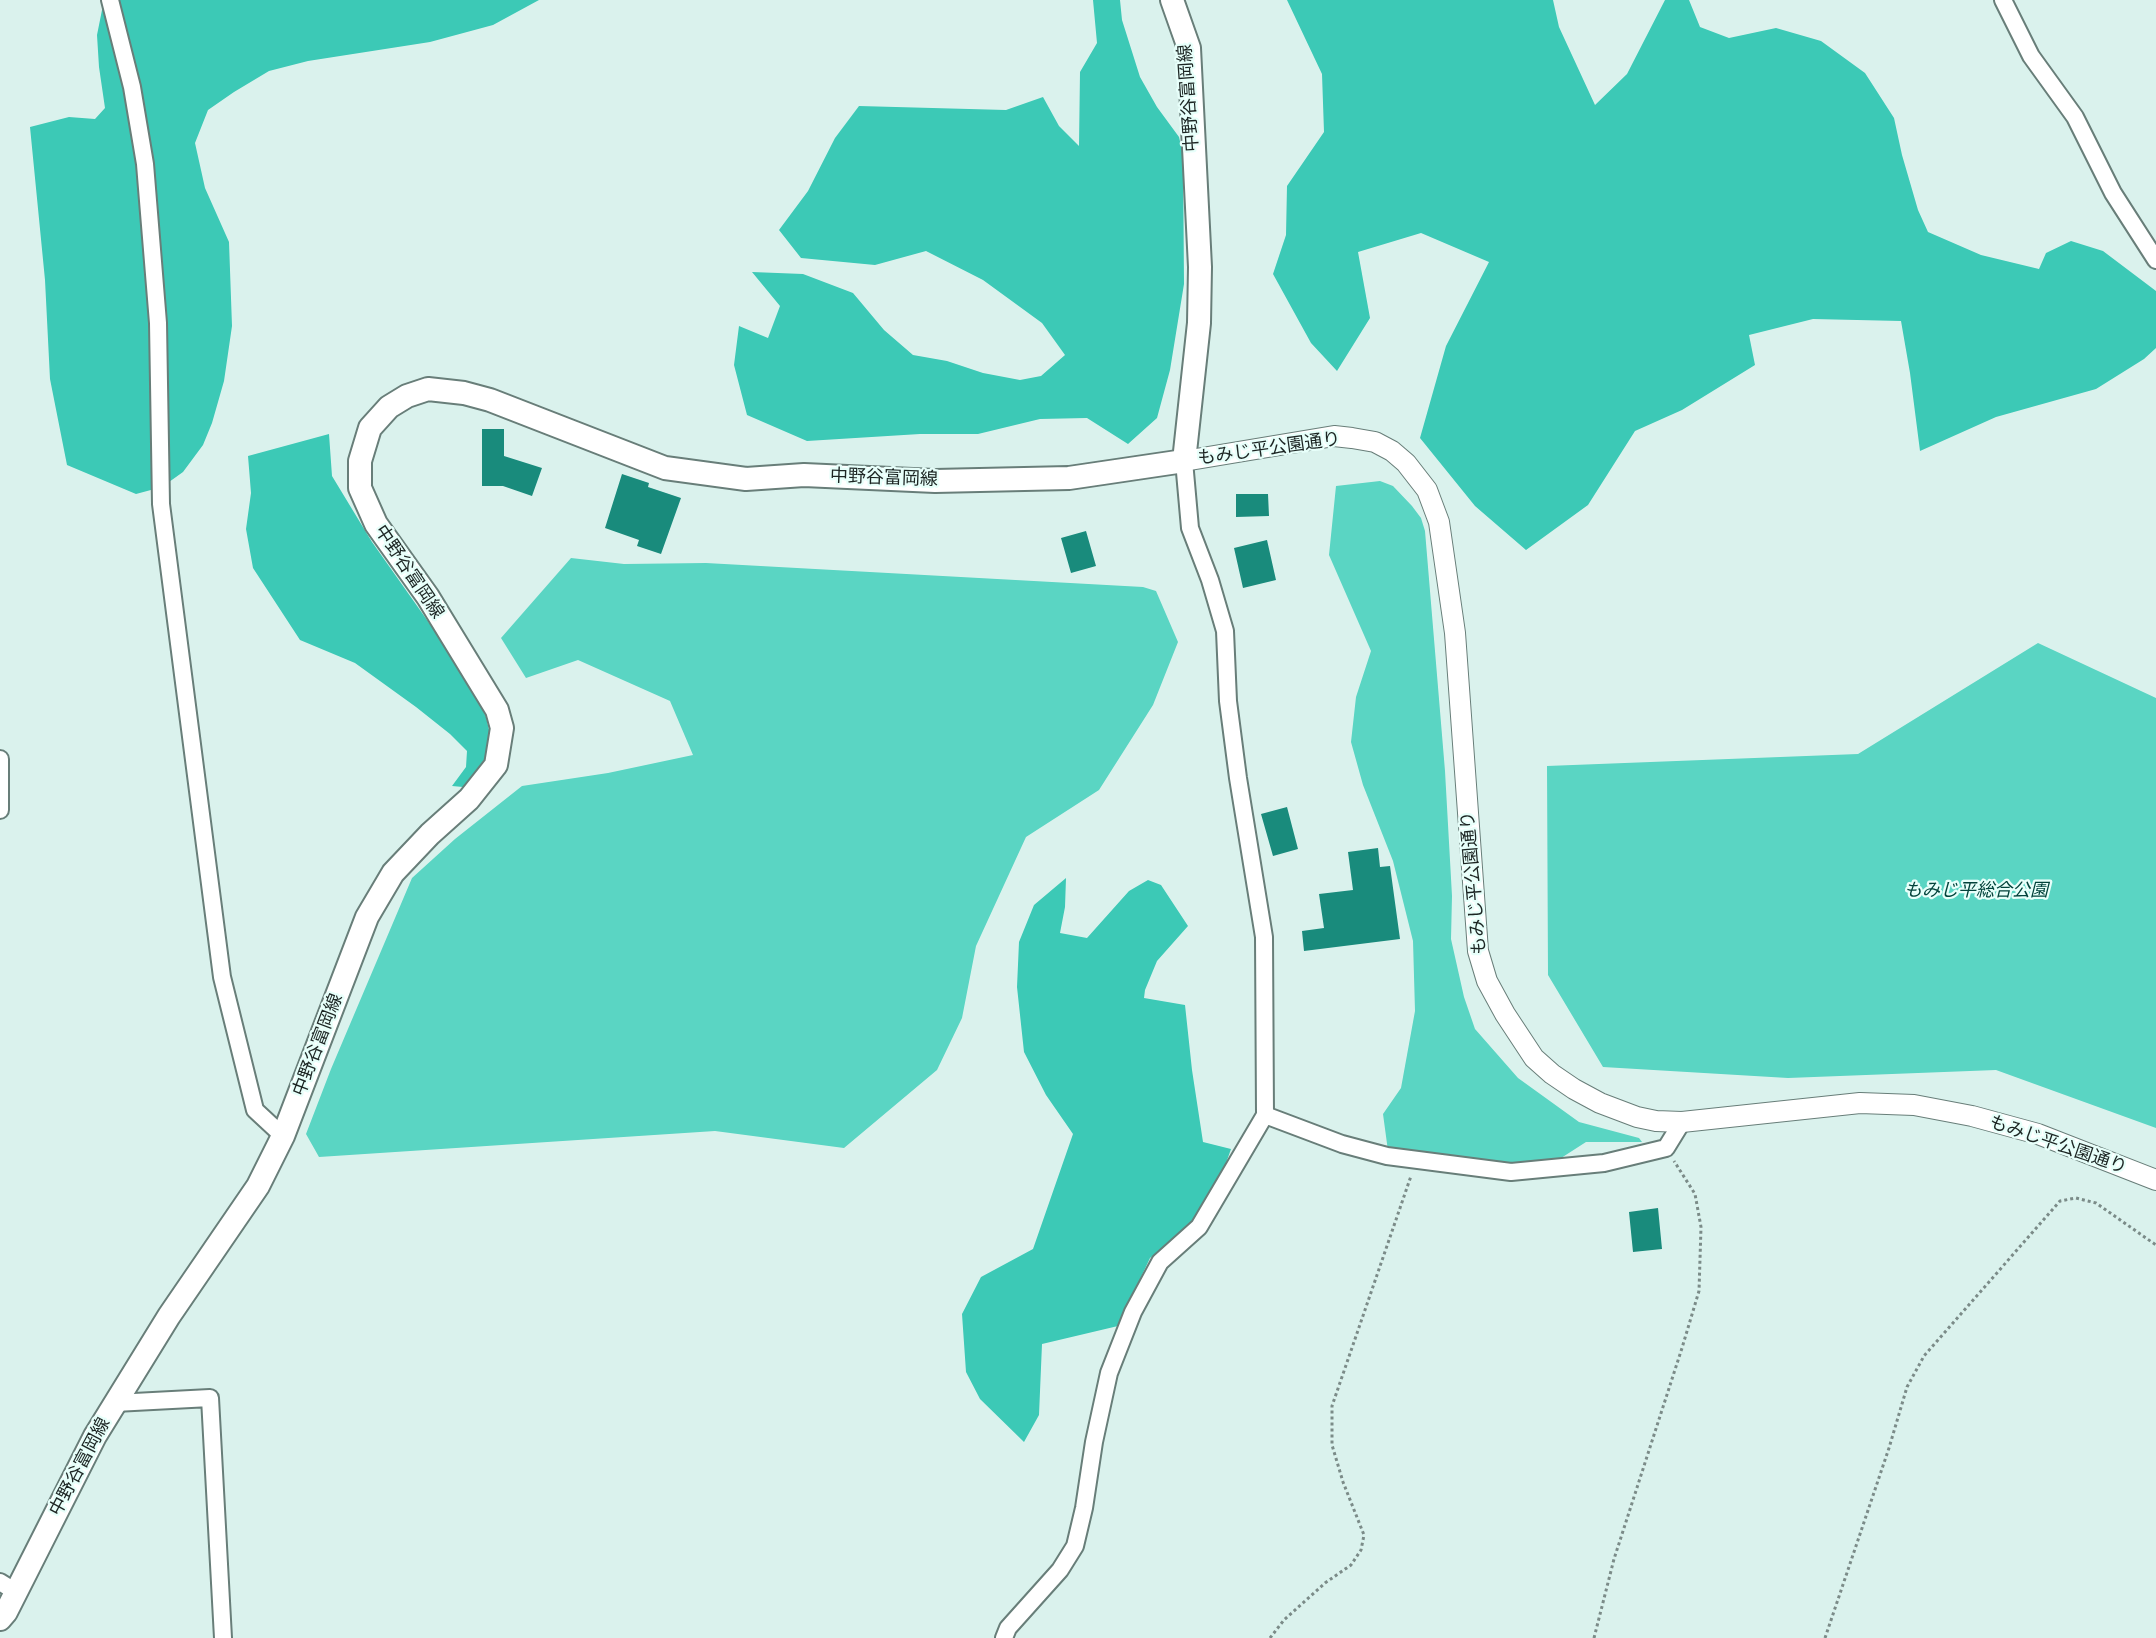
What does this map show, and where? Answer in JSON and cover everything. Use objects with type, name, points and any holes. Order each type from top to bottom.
[{"type":"main road","name":"中野谷富岡線","points":[[0,1619],[6,1612],[8,1587],[95,1436],[168,1316],[258,1186],[283,1136],[367,917],[393,873],[430,834],[469,799],[496,765],[501,728],[497,710],[428,597],[375,524],[360,488],[360,461],[370,428],[389,407],[407,396],[428,388],[464,393],[490,400],[665,468],[746,479],[804,474],[935,481],[1069,478],[1184,461],[1199,322],[1200,267],[1189,48],[1172,0]]},
{"type":"street","points":[[110,0],[132,87],[145,164],[158,323],[161,504],[222,977],[255,1110],[283,1136]]},
{"type":"street","points":[[2003,0],[2031,56],[2075,117],[2113,193],[2156,260]]},
{"type":"street","name":"もみじ平公園通り","points":[[1184,461],[1334,436],[1375,442],[1392,451],[1406,463],[1427,490],[1439,522],[1455,633],[1478,951],[1487,981],[1505,1014],[1534,1058],[1552,1074],[1574,1089],[1629,1114],[1656,1121],[1682,1122],[1860,1103],[1914,1105],[1972,1116],[2038,1134],[2156,1179]]},
{"type":"street","points":[[1004,1638],[1008,1628],[1060,1570],[1075,1546],[1109,1373],[1133,1312],[1160,1262],[1199,1227],[1265,1115],[1264,937],[1228,701],[1225,632],[1210,580],[1190,528],[1184,461]]},
{"type":"street","points":[[0,759],[0,810]]},
{"type":"street","points":[[1265,1115],[1342,1144],[1387,1156],[1511,1172],[1604,1163],[1666,1148],[1682,1122]]},
{"type":"street","points":[[115,1403],[210,1398],[223,1638]]},
{"type":"path","points":[[1594,1638],[1614,1559],[1683,1348],[1699,1291],[1701,1227],[1695,1194],[1666,1148]]},
{"type":"path","points":[[1270,1638],[1284,1620],[1325,1583],[1351,1565],[1361,1550],[1364,1535],[1343,1482],[1332,1445],[1332,1406],[1417,1160]]},
{"type":"path","points":[[1825,1638],[1889,1448],[1907,1387],[1924,1356],[2060,1201],[2076,1198],[2096,1203],[2156,1245]]},
{"type":"green space","points":[[109,0],[539,0],[493,25],[430,42],[308,61],[269,71],[208,110],[195,143],[205,188],[229,242],[232,326],[224,381],[203,445],[183,472],[162,487],[136,494],[67,465],[50,379],[45,280],[30,127],[69,117],[95,119],[105,108],[97,35],[102,10]]},
{"type":"green space","points":[[1093,0],[1120,0],[1122,20],[1140,77],[1157,107],[1179,137],[1183,154],[1184,284],[1170,370],[1157,418],[1128,444],[1087,418],[1040,419],[978,434],[920,434],[807,441],[747,415],[734,365],[739,326],[768,338],[780,306],[752,272],[803,274],[853,293],[884,330],[913,355],[947,361],[983,373],[1020,380],[1041,376],[1065,355],[1042,323],[983,280],[926,251],[875,265],[801,258],[779,230],[808,191],[835,138],[859,106],[1006,110],[1043,97],[1059,126],[1079,146],[1080,72],[1097,43]]},
{"type":"green space","points":[[1287,0],[1553,0],[1559,27],[1595,105],[1627,74],[1665,0],[1689,0],[1700,27],[1729,38],[1776,28],[1821,41],[1865,73],[1894,118],[1918,210],[1928,232],[1981,255],[2039,269],[2046,253],[2071,241],[2103,251],[2156,291],[2156,348],[2144,359],[2096,389],[1996,417],[1920,451],[1901,321],[1813,319],[1749,335],[1755,365],[1682,410],[1635,431],[1588,505],[1526,550],[1475,506],[1420,438],[1446,346],[1489,262],[1421,233],[1358,252],[1370,318],[1337,371],[1311,343],[1273,274],[1286,235],[1287,186],[1324,132],[1322,74]]},
{"type":"green space","points":[[329,434],[332,476],[372,542],[439,637],[478,699],[486,717],[491,738],[484,760],[463,787],[452,786],[466,767],[467,751],[416,707],[355,663],[300,640],[253,568],[246,529],[251,493],[248,456]]},
{"type":"green space","points":[[1380,481],[1393,486],[1412,506],[1421,518],[1425,531],[1445,771],[1452,896],[1451,939],[1464,997],[1475,1029],[1518,1078],[1579,1122],[1639,1138],[1642,1142],[1586,1142],[1558,1160],[1511,1167],[1388,1151],[1383,1114],[1401,1088],[1415,1011],[1413,941],[1393,861],[1363,785],[1351,742],[1356,697],[1371,651],[1329,555],[1336,486]]},
{"type":"green space","points":[[571,558],[624,564],[706,563],[1143,587],[1156,591],[1178,642],[1153,705],[1099,790],[1026,837],[976,946],[962,1018],[937,1070],[844,1148],[715,1131],[319,1157],[306,1134],[412,878],[455,839],[522,786],[608,773],[693,755],[670,701],[578,660],[526,678],[501,638]]},
{"type":"green space","name":"もみじ平総合公園","points":[[2038,643],[2156,698],[2156,1128],[1996,1070],[1788,1078],[1603,1067],[1548,975],[1547,766],[1858,754]]},
{"type":"green space","points":[[1066,878],[1065,907],[1060,933],[1087,938],[1129,891],[1148,880],[1161,885],[1188,926],[1157,961],[1144,998],[1185,1005],[1203,1142],[1231,1149],[1219,1183],[1184,1232],[1150,1258],[1118,1326],[1042,1344],[1039,1415],[1024,1442],[980,1399],[966,1372],[962,1314],[981,1277],[1033,1249],[1073,1134],[1046,1095],[1024,1052],[1017,987],[1019,942],[1034,905]]},
{"type":"building","points":[[482,429],[504,429],[504,456],[542,468],[532,496],[503,486],[482,486]]},
{"type":"building","points":[[622,474],[649,483],[648,487],[681,498],[661,554],[637,546],[639,540],[605,528]]},
{"type":"building","points":[[1236,494],[1268,494],[1269,516],[1236,517]]},
{"type":"building","points":[[1086,531],[1096,566],[1071,573],[1061,538]]},
{"type":"building","points":[[1267,540],[1276,580],[1243,588],[1234,548]]},
{"type":"building","points":[[1287,807],[1298,849],[1273,856],[1261,814]]},
{"type":"building","points":[[1378,848],[1380,867],[1390,866],[1400,939],[1304,951],[1302,931],[1324,928],[1319,894],[1353,890],[1348,852]]},
{"type":"building","points":[[1658,1208],[1662,1249],[1633,1252],[1629,1212]]}]
